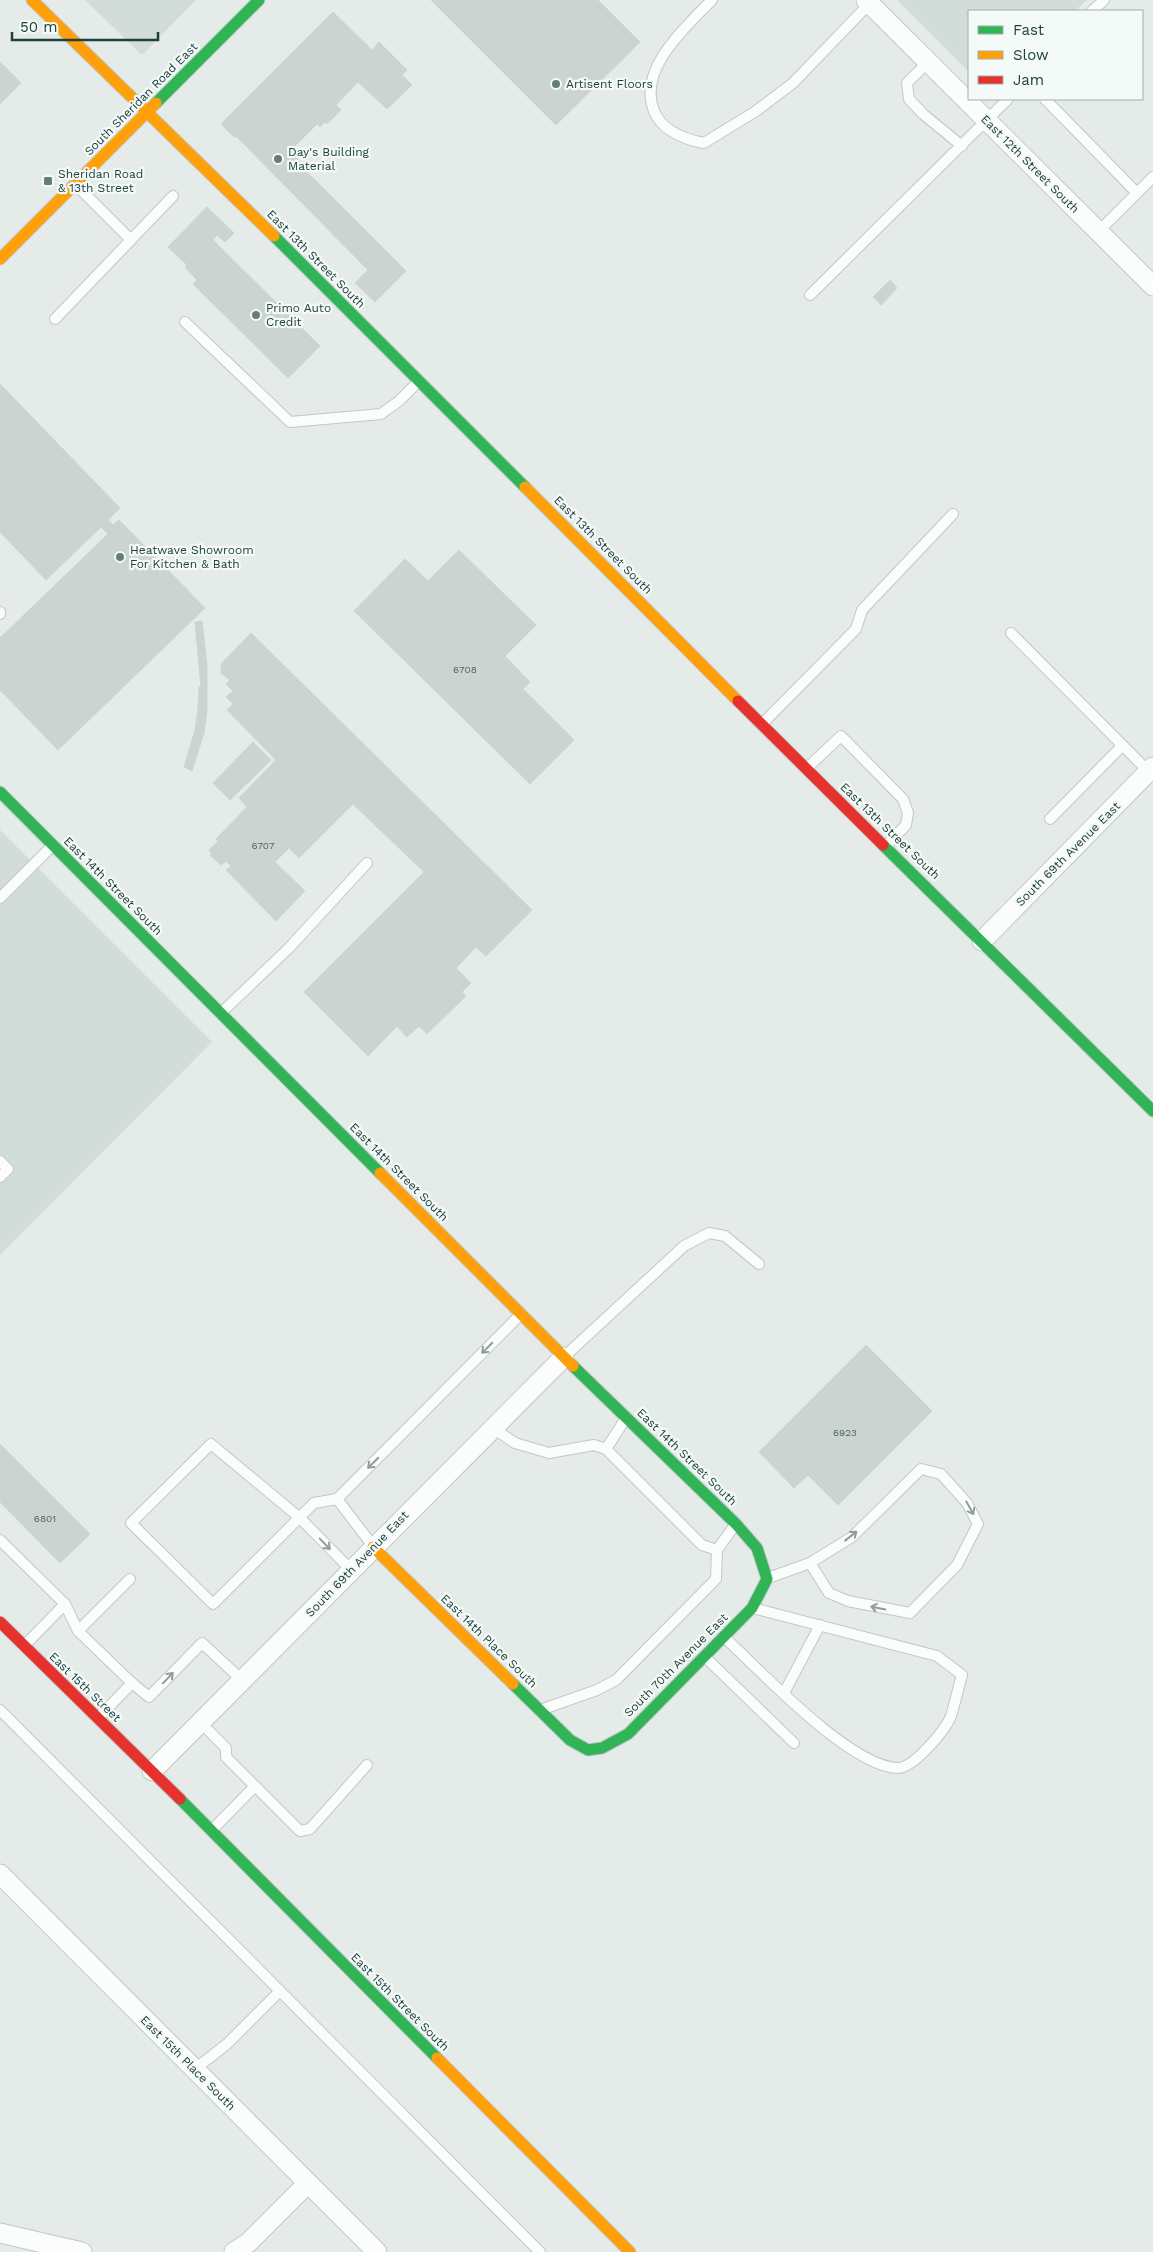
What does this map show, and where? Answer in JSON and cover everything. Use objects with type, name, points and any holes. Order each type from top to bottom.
[{"type":"street","name":"East 13th Street South","points":[[32,0],[148,111],[761,725],[982,940],[1153,1111]]},
{"type":"street","name":"South Sheridan Road East","points":[[0,259],[259,0]]},
{"type":"street","name":"East 12th Street South","points":[[867,2],[1153,286]]},
{"type":"street","name":"South 69th Avenue East","points":[[982,940],[1151,770]]},
{"type":"street","name":"East 14th Street South","points":[[0,792],[564,1357],[736,1524],[757,1548],[767,1579]]},
{"type":"street","name":"South 69th Avenue East","points":[[152,1771],[564,1357]]},
{"type":"street","name":"East 14th Place South","points":[[373,1547],[570,1740],[588,1750]]},
{"type":"street","name":"South 70th Avenue East","points":[[588,1750],[602,1748],[628,1734],[752,1608],[767,1579]]},
{"type":"street","name":"East 15th Street","points":[[0,1622],[152,1771]]},
{"type":"street","name":"East 15th Street South","points":[[152,1771],[630,2252]]},
{"type":"street","name":"East 15th Place South","points":[[0,1874],[377,2252]]},
{"type":"street","points":[[234,2252],[248,2243],[308,2183]]},
{"type":"street","points":[[0,2233],[82,2252]]},
{"type":"lane","points":[[712,0],[678,36],[659,63],[651,85],[650,102],[657,119],[685,139],[704,143],[756,111],[793,83],[867,2]]},
{"type":"lane","points":[[1093,10],[1104,0]]},
{"type":"lane","points":[[927,63],[907,83],[910,99],[923,114],[962,146]]},
{"type":"lane","points":[[810,295],[1007,100]]},
{"type":"lane","points":[[1046,100],[1138,193]]},
{"type":"lane","points":[[1098,232],[1153,177]]},
{"type":"lane","points":[[75,184],[131,240]]},
{"type":"lane","points":[[54,319],[174,196]]},
{"type":"lane","points":[[185,322],[290,422],[381,414],[399,401],[419,381]]},
{"type":"lane","points":[[761,725],[856,629],[862,610],[953,514]]},
{"type":"lane","points":[[1011,633],[1122,746],[1151,770]]},
{"type":"lane","points":[[806,769],[841,736],[903,799],[908,813],[906,826],[886,846]]},
{"type":"lane","points":[[1050,819],[1122,746]]},
{"type":"lane","points":[[2,892],[52,845]]},
{"type":"lane","points":[[220,1014],[289,948],[367,863]]},
{"type":"lane","points":[[0,1161],[8,1169],[0,1177]]},
{"type":"lane","points":[[564,1357],[684,1246],[709,1233],[725,1236],[759,1264]]},
{"type":"lane","points":[[351,1570],[300,1518],[211,1444],[131,1524],[213,1604],[300,1518],[314,1502],[337,1499],[522,1314]]},
{"type":"lane","points":[[606,1449],[626,1418]]},
{"type":"lane","points":[[492,1428],[515,1443],[549,1453],[594,1445],[606,1449],[702,1544],[717,1550]]},
{"type":"lane","points":[[767,1579],[810,1563],[852,1537],[921,1469],[941,1474],[967,1502],[978,1524],[957,1565],[910,1613],[848,1601],[829,1593],[810,1563]]},
{"type":"lane","points":[[337,1499],[373,1547]]},
{"type":"lane","points":[[540,1710],[597,1690],[616,1680],[716,1579],[717,1550],[736,1524]]},
{"type":"lane","points":[[0,1540],[65,1604],[78,1631],[149,1697],[202,1643],[243,1681]]},
{"type":"lane","points":[[78,1631],[130,1579]]},
{"type":"lane","points":[[24,1646],[65,1604]]},
{"type":"lane","points":[[724,1637],[822,1728],[868,1760],[899,1768],[909,1765],[927,1749],[950,1718],[962,1675],[937,1656],[752,1608]]},
{"type":"lane","points":[[784,1693],[820,1625]]},
{"type":"lane","points":[[704,1657],[794,1742]]},
{"type":"lane","points":[[98,1719],[132,1683]]},
{"type":"lane","points":[[0,1710],[540,2252]]},
{"type":"lane","points":[[201,1722],[226,1748],[226,1757],[300,1831],[310,1828],[367,1765]]},
{"type":"lane","points":[[211,1831],[255,1786]]},
{"type":"lane","points":[[195,2070],[227,2044],[280,1991]]},
{"type":"shaded area","points":[[85,0],[196,0],[142,55]]},
{"type":"shaded area","points":[[897,0],[1087,0],[1076,10],[968,10],[968,71]]},
{"type":"shaded area","points":[[0,830],[212,1042],[0,1255]]},
{"type":"building","name":"Artisent Floors","points":[[431,0],[598,0],[640,42],[556,125]]},
{"type":"building","name":"Day's Building Material","points":[[333,12],[372,50],[379,42],[407,70],[402,75],[412,85],[387,109],[358,82],[336,105],[341,110],[327,124],[325,122],[320,127],[317,124],[290,151],[305,167],[303,168],[406,271],[375,302],[355,283],[368,270],[236,136],[234,137],[221,124]]},
{"type":"building","points":[[0,62],[21,83],[0,104]]},
{"type":"building","name":"Primo Auto Credit","points":[[207,207],[234,233],[225,242],[217,235],[213,240],[320,346],[288,378],[193,284],[197,280],[185,267],[187,265],[168,247]]},
{"type":"building","points":[[890,280],[897,288],[881,305],[873,297]]},
{"type":"building","name":"Heatwave Showroom For Kitchen & Bath","points":[[0,384],[120,508],[108,520],[113,525],[119,520],[205,608],[58,750],[0,690],[0,638],[108,534],[101,527],[46,580],[0,532]]},
{"type":"building","points":[[459,550],[536,625],[505,656],[530,682],[523,689],[574,740],[530,784],[354,611],[405,559],[428,581]]},
{"type":"building","points":[[202,621],[207,665],[207,710],[204,733],[192,771],[184,767],[195,730],[199,687],[201,687],[195,622]]},
{"type":"building","points":[[251,633],[532,910],[486,956],[476,947],[456,968],[471,983],[462,992],[466,996],[427,1034],[419,1026],[407,1037],[397,1026],[368,1056],[304,992],[424,872],[353,804],[299,858],[289,848],[275,862],[305,891],[276,921],[226,870],[231,866],[226,861],[221,865],[210,855],[212,853],[209,850],[218,841],[216,839],[247,807],[239,798],[276,760],[227,710],[233,704],[226,697],[233,691],[226,684],[230,680],[221,673],[221,664]]},
{"type":"building","points":[[253,742],[271,760],[230,800],[213,783]]},
{"type":"building","points":[[866,1345],[932,1411],[838,1505],[808,1475],[794,1488],[759,1452]]},
{"type":"building","points":[[0,1444],[90,1534],[60,1563],[0,1502]]},
{"type":"traffic: fast","points":[[156,103],[259,0]]},
{"type":"traffic: fast","points":[[274,236],[525,487]]},
{"type":"traffic: fast","points":[[0,792],[380,1173]]},
{"type":"traffic: fast","points":[[883,845],[1153,1111]]},
{"type":"traffic: fast","points":[[513,1684],[570,1740],[588,1750],[602,1748],[628,1734],[752,1608],[767,1579],[757,1548],[736,1524],[573,1366]]},
{"type":"traffic: fast","points":[[180,1799],[437,2058]]},
{"type":"traffic: slow","points":[[32,0],[274,236]]},
{"type":"traffic: slow","points":[[0,259],[156,103]]},
{"type":"traffic: slow","points":[[525,487],[738,701]]},
{"type":"traffic: slow","points":[[380,1173],[573,1366]]},
{"type":"traffic: slow","points":[[373,1547],[513,1684]]},
{"type":"traffic: slow","points":[[437,2058],[630,2252]]},
{"type":"traffic: jam","points":[[738,701],[883,845]]},
{"type":"traffic: jam","points":[[0,1622],[180,1799]]},
{"type":"place","name":"Artisent Floors","points":[[556,84]]},
{"type":"place","name":"Day's Building Material","points":[[278,159]]},
{"type":"place","name":"Sheridan Road & 13th Street","points":[[48,181]]},
{"type":"place","name":"Primo Auto Credit","points":[[256,315]]},
{"type":"place","name":"Heatwave Showroom For Kitchen & Bath","points":[[120,557]]}]
